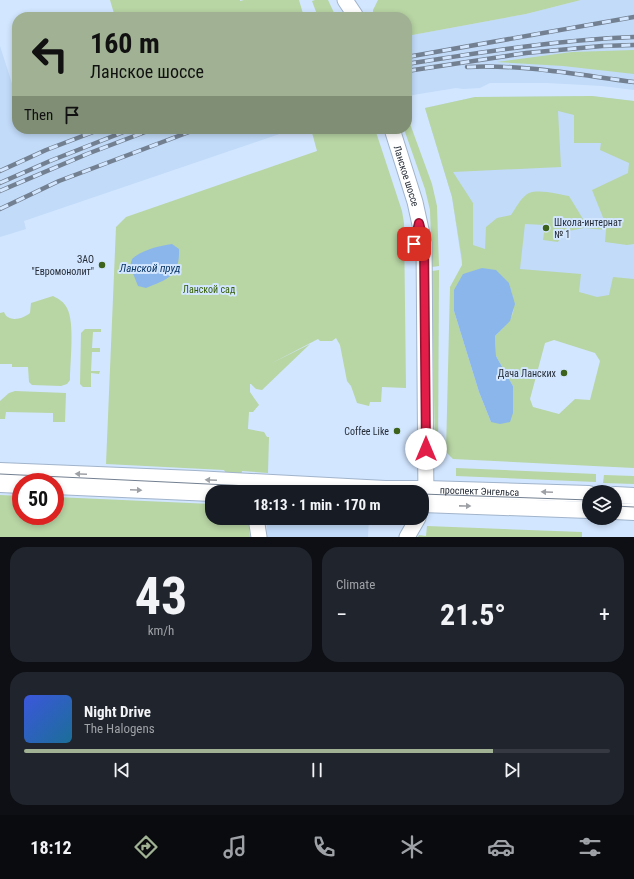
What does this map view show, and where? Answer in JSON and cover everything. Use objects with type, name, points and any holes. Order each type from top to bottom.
[{"type":"main road","points":[[345,0],[355,11]]},
{"type":"main road","name":"Ланское шоссе","points":[[394,134],[415,202],[424,243],[421,485]]},
{"type":"main road","name":"проспект Энгельса","points":[[0,471],[308,485]]},
{"type":"main road","points":[[0,484],[12,485]]},
{"type":"main road","points":[[64,486],[205,493]]},
{"type":"main road","name":"проспект Энгельса","points":[[429,501],[582,494]]},
{"type":"main road","points":[[622,495],[634,496]]},
{"type":"main road","name":"проспект Энгельса","points":[[429,501],[582,510]]},
{"type":"main road","points":[[622,511],[634,512]]},
{"type":"main road","points":[[257,525],[259,537]]},
{"type":"main road","points":[[397,537],[403,525]]},
{"type":"main road","points":[[407,537],[412,525]]},
{"type":"shaded area","points":[[581,0],[634,0],[634,90],[602,86],[547,83],[490,83],[480,88],[456,88],[412,95],[412,35],[526,14]]},
{"type":"shaded area","points":[[0,46],[12,83],[12,134],[279,134],[24,221],[26,229],[0,237]]},
{"type":"shaded area","name":"Школа-интернат № 1","points":[[592,96],[634,101],[634,357],[462,265],[452,197],[425,108],[475,97]]},
{"type":"shaded area","points":[[267,525],[369,525],[368,537],[267,537]]},
{"type":"green space","points":[[110,0],[299,0],[303,12],[114,12]]},
{"type":"green space","points":[[328,0],[334,12],[316,12],[312,1]]},
{"type":"green space","points":[[378,0],[581,0],[526,14],[412,35],[412,12],[373,12]]},
{"type":"green space","points":[[634,50],[634,74],[563,66],[497,62],[572,52]]},
{"type":"green space","points":[[592,96],[634,101],[634,244],[627,245],[605,242],[606,230],[584,228],[564,232],[558,242],[543,240],[545,225],[525,224],[520,269],[581,274],[579,292],[597,297],[609,295],[613,277],[634,279],[634,468],[453,459],[446,452],[450,287],[462,265],[462,260],[452,197],[425,108],[475,97]],"holes":[[[558,111],[574,115],[574,143],[601,143],[600,150],[629,163],[628,173],[592,190],[604,220],[583,219],[569,196],[549,192],[533,192],[524,197],[511,215],[497,218],[486,227],[485,249],[473,245],[473,203],[453,172],[561,167]],[[509,283],[514,307],[513,312],[511,318],[495,336],[496,356],[513,386],[491,422],[479,392],[454,311]],[[554,340],[595,353],[600,361],[590,400],[575,399],[559,414],[533,407],[530,399],[545,343]]]},
{"type":"green space","points":[[412,129],[432,184],[437,206],[439,266],[432,267],[430,210],[425,189],[406,134],[412,134]]},
{"type":"green space","name":"Ланской сад","points":[[312,134],[377,134],[402,211],[404,223],[406,388],[382,387],[381,402],[370,402],[369,406],[357,403],[351,386],[347,381],[340,345],[336,338],[332,341],[320,341],[318,339],[270,364],[310,344],[262,390],[256,389],[250,384],[250,392],[259,405],[253,412],[249,412],[248,429],[264,432],[267,437],[269,437],[268,473],[242,471],[241,477],[228,477],[224,470],[106,464],[116,227],[126,217],[317,151]]},
{"type":"green space","points":[[439,270],[438,459],[435,460],[432,271]]},
{"type":"green space","points":[[53,296],[67,308],[71,323],[72,343],[70,380],[67,384],[61,386],[32,385],[29,382],[28,367],[12,367],[12,364],[0,364],[0,313],[4,312],[9,318],[12,319],[24,317],[30,313],[31,303]]},
{"type":"green space","points":[[85,329],[101,329],[101,332],[93,332],[92,348],[100,348],[100,352],[92,352],[91,371],[100,371],[99,374],[91,373],[91,387],[83,387],[80,384],[81,333]]},
{"type":"green space","points":[[15,391],[66,393],[65,422],[53,422],[53,413],[6,412],[5,419],[0,419],[0,401],[9,393]]},
{"type":"green space","points":[[456,468],[596,474],[596,482],[456,476]]},
{"type":"green space","points":[[604,475],[634,476],[634,484],[603,483]]},
{"type":"green space","points":[[0,495],[12,496],[12,525],[64,525],[64,497],[205,504],[205,525],[249,525],[250,537],[0,537]]},
{"type":"green space","points":[[427,526],[582,532],[582,537],[418,537],[419,535],[426,536]]},
{"type":"water","name":"Ланской пруд","points":[[172,244],[179,249],[179,258],[175,271],[166,279],[154,285],[146,288],[138,286],[130,266],[132,259],[140,253],[150,249]]},
{"type":"water","points":[[482,268],[496,270],[509,283],[515,304],[510,321],[495,336],[496,356],[513,386],[513,413],[510,422],[500,424],[491,422],[479,392],[454,311],[454,290],[463,274]]},
{"type":"tram line","points":[[0,474],[228,485]]},
{"type":"tram line","points":[[429,494],[582,500]]},
{"type":"tram line","points":[[622,506],[634,507]]},
{"type":"railway","points":[[412,56],[634,17]]},
{"type":"railway","points":[[412,63],[548,44],[634,37]]},
{"type":"railway","points":[[412,70],[526,53],[602,46],[634,45]]},
{"type":"railway","points":[[467,67],[509,67],[571,73],[634,82]]},
{"type":"railway","points":[[0,171],[46,150],[88,134]]},
{"type":"railway","points":[[0,183],[118,134]]},
{"type":"railway","points":[[0,191],[87,154],[140,134]]},
{"type":"railway","points":[[0,209],[59,181],[184,134]]},
{"type":"place","name":"Школа-интернат № 1","points":[[546,228]]},
{"type":"place","name":"ЗАО \"Евромонолит\"","points":[[102,265]]},
{"type":"place","name":"Дача Ланских","points":[[564,373]]},
{"type":"place","name":"Coffee Like","points":[[397,431]]},
{"type":"route","points":[[414,244],[419,223],[424,243],[426,449]]}]
